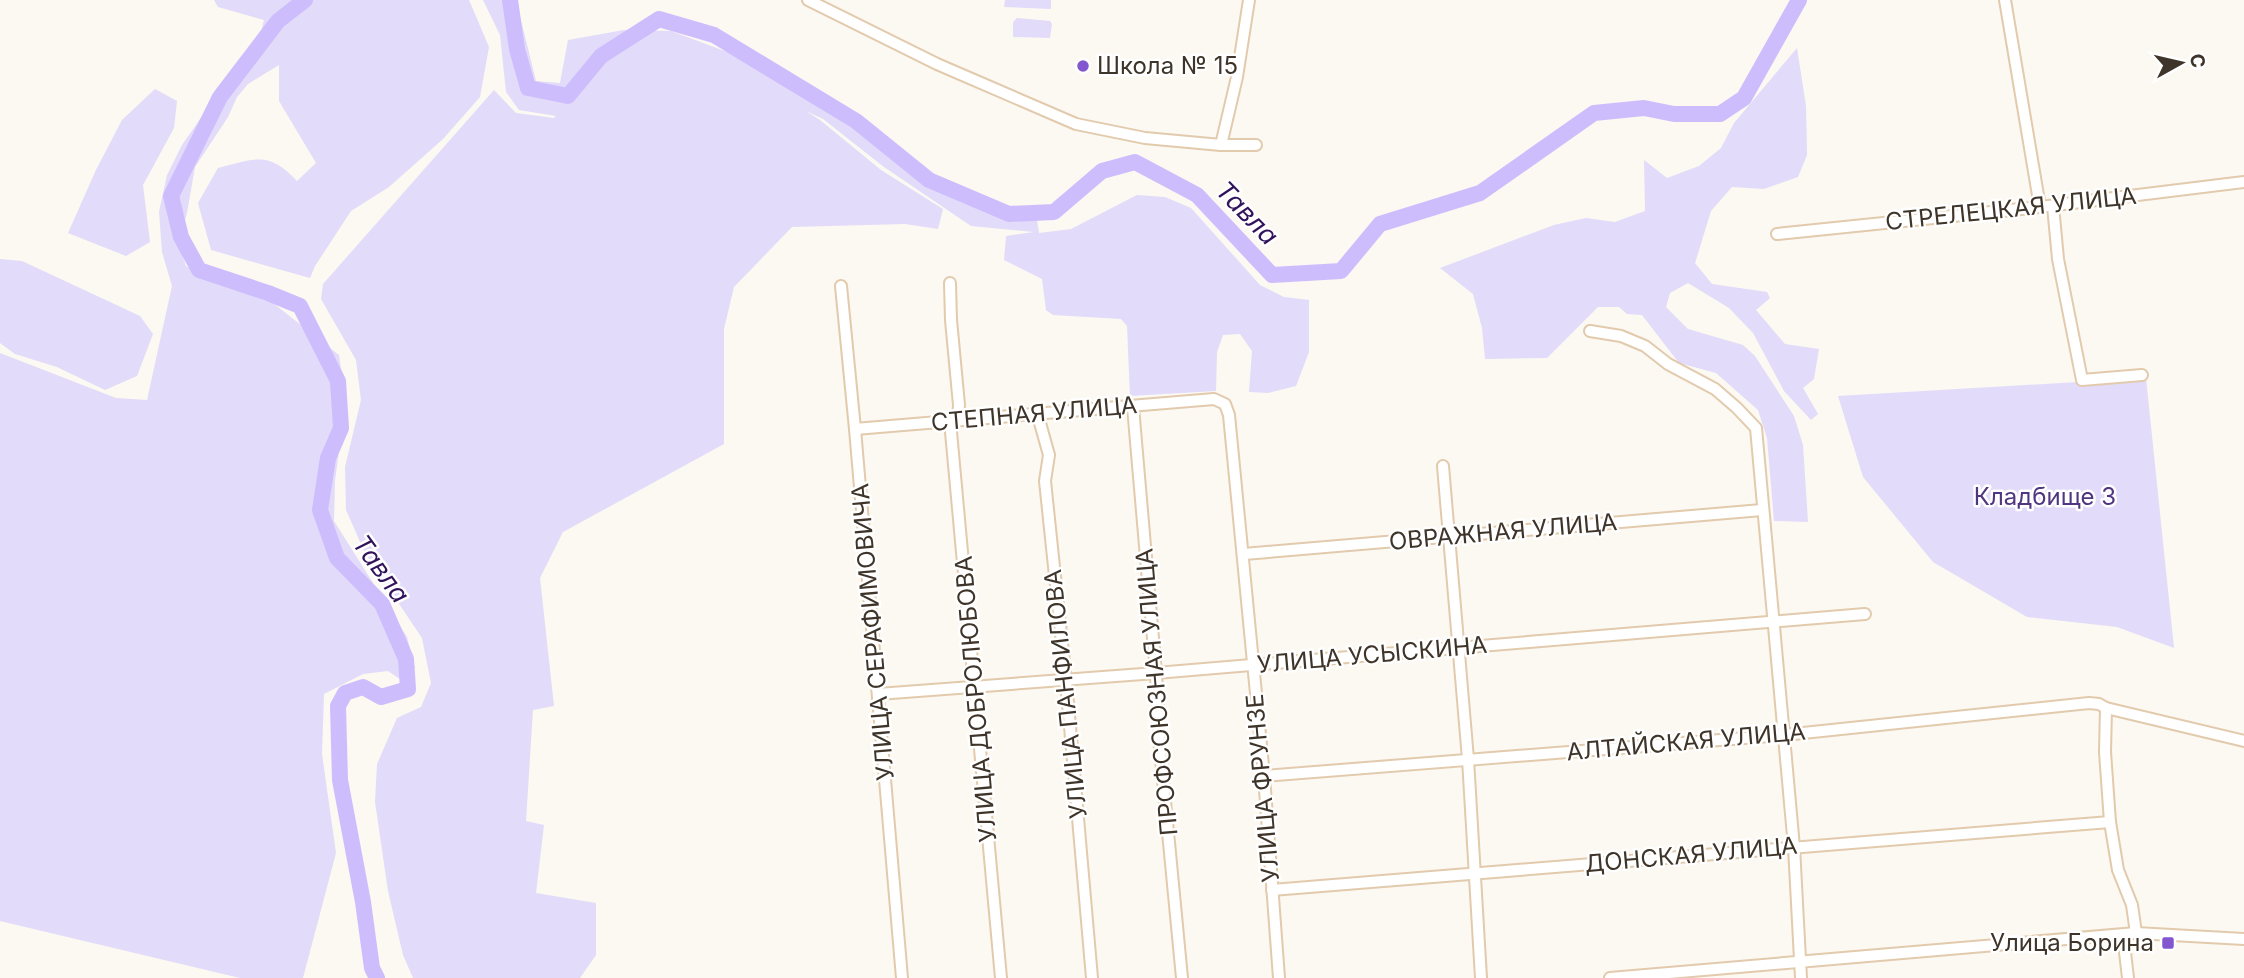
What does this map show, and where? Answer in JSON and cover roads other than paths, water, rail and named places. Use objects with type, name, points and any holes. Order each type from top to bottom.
[{"type":"street","points":[[808,0],[827,4],[937,64],[1076,124],[1144,138],[1221,145],[1256,145]]},
{"type":"street","points":[[1221,145],[1237,77],[1249,0]]},
{"type":"street","points":[[2005,0],[2040,207]]},
{"type":"street","name":"СТРЕЛЕЦКАЯ УЛИЦА","points":[[1777,234],[2053,206],[2244,182]]},
{"type":"street","points":[[2053,206],[2058,259],[2082,380],[2142,376]]},
{"type":"street","name":"УЛИЦА ДОБРОЛЮБОВА","points":[[950,284],[960,405],[954,421],[974,687],[1001,978]]},
{"type":"street","name":"УЛИЦА СЕРАФИМОВИЧА","points":[[841,286],[902,978]]},
{"type":"street","points":[[1590,331],[1621,336],[1645,346],[1668,364],[1715,389],[1756,428],[1794,847],[1801,978]]},
{"type":"street","name":"СТЕПНАЯ УЛИЦА","points":[[855,429],[1214,399]]},
{"type":"street","name":"УЛИЦА ФРУНЗЕ","points":[[1214,399],[1221,400],[1228,408],[1264,776],[1279,978]]},
{"type":"street","name":"ПРОФСОЮЗНАЯ УЛИЦА","points":[[1133,407],[1160,750],[1182,978]]},
{"type":"street","name":"УЛИЦА ПАНФИЛОВА","points":[[1040,412],[1040,423],[1049,454],[1045,481],[1093,978]]},
{"type":"street","points":[[1443,466],[1468,759],[1481,978]]},
{"type":"street","name":"ОВРАЖНАЯ УЛИЦА","points":[[1244,554],[1762,510]]},
{"type":"street","name":"УЛИЦА УСЫСКИНА","points":[[878,694],[1066,681],[1865,614]]},
{"type":"street","name":"АЛТАЙСКАЯ УЛИЦА","points":[[1264,776],[1784,735],[2089,703],[2244,741]]},
{"type":"street","points":[[2106,708],[2105,752],[2110,822],[2118,870],[2132,905],[2136,933]]},
{"type":"street","name":"ДОНСКАЯ УЛИЦА","points":[[1272,890],[2110,822]]},
{"type":"street","points":[[1610,978],[2136,933],[2244,939]]},
{"type":"street","points":[[2123,934],[2128,978]]},
{"type":"waterway","name":"Тавла","points":[[305,0],[278,21],[220,97],[171,196],[181,237],[199,270],[300,306],[338,381],[341,428],[328,458],[320,510],[337,558],[382,604],[406,659],[408,689],[381,697],[363,687],[345,693],[338,706],[340,780],[363,902],[372,968],[377,978]]},
{"type":"waterway","name":"Тавла","points":[[510,0],[517,49],[528,88],[568,96],[601,56],[659,19],[714,35],[856,121],[929,180],[1009,214],[1054,212],[1102,171],[1135,162],[1197,195],[1272,275],[1341,271],[1380,224],[1480,193],[1594,113],[1644,108],[1674,114],[1720,114],[1744,98],[1799,0]]},
{"type":"place","name":"Школа № 15","points":[[1083,66]]},
{"type":"place","name":"Улица Борина","points":[[2168,943]]},
{"type":"park label","name":"Кладбище 3","points":[[2045,497]]}]
